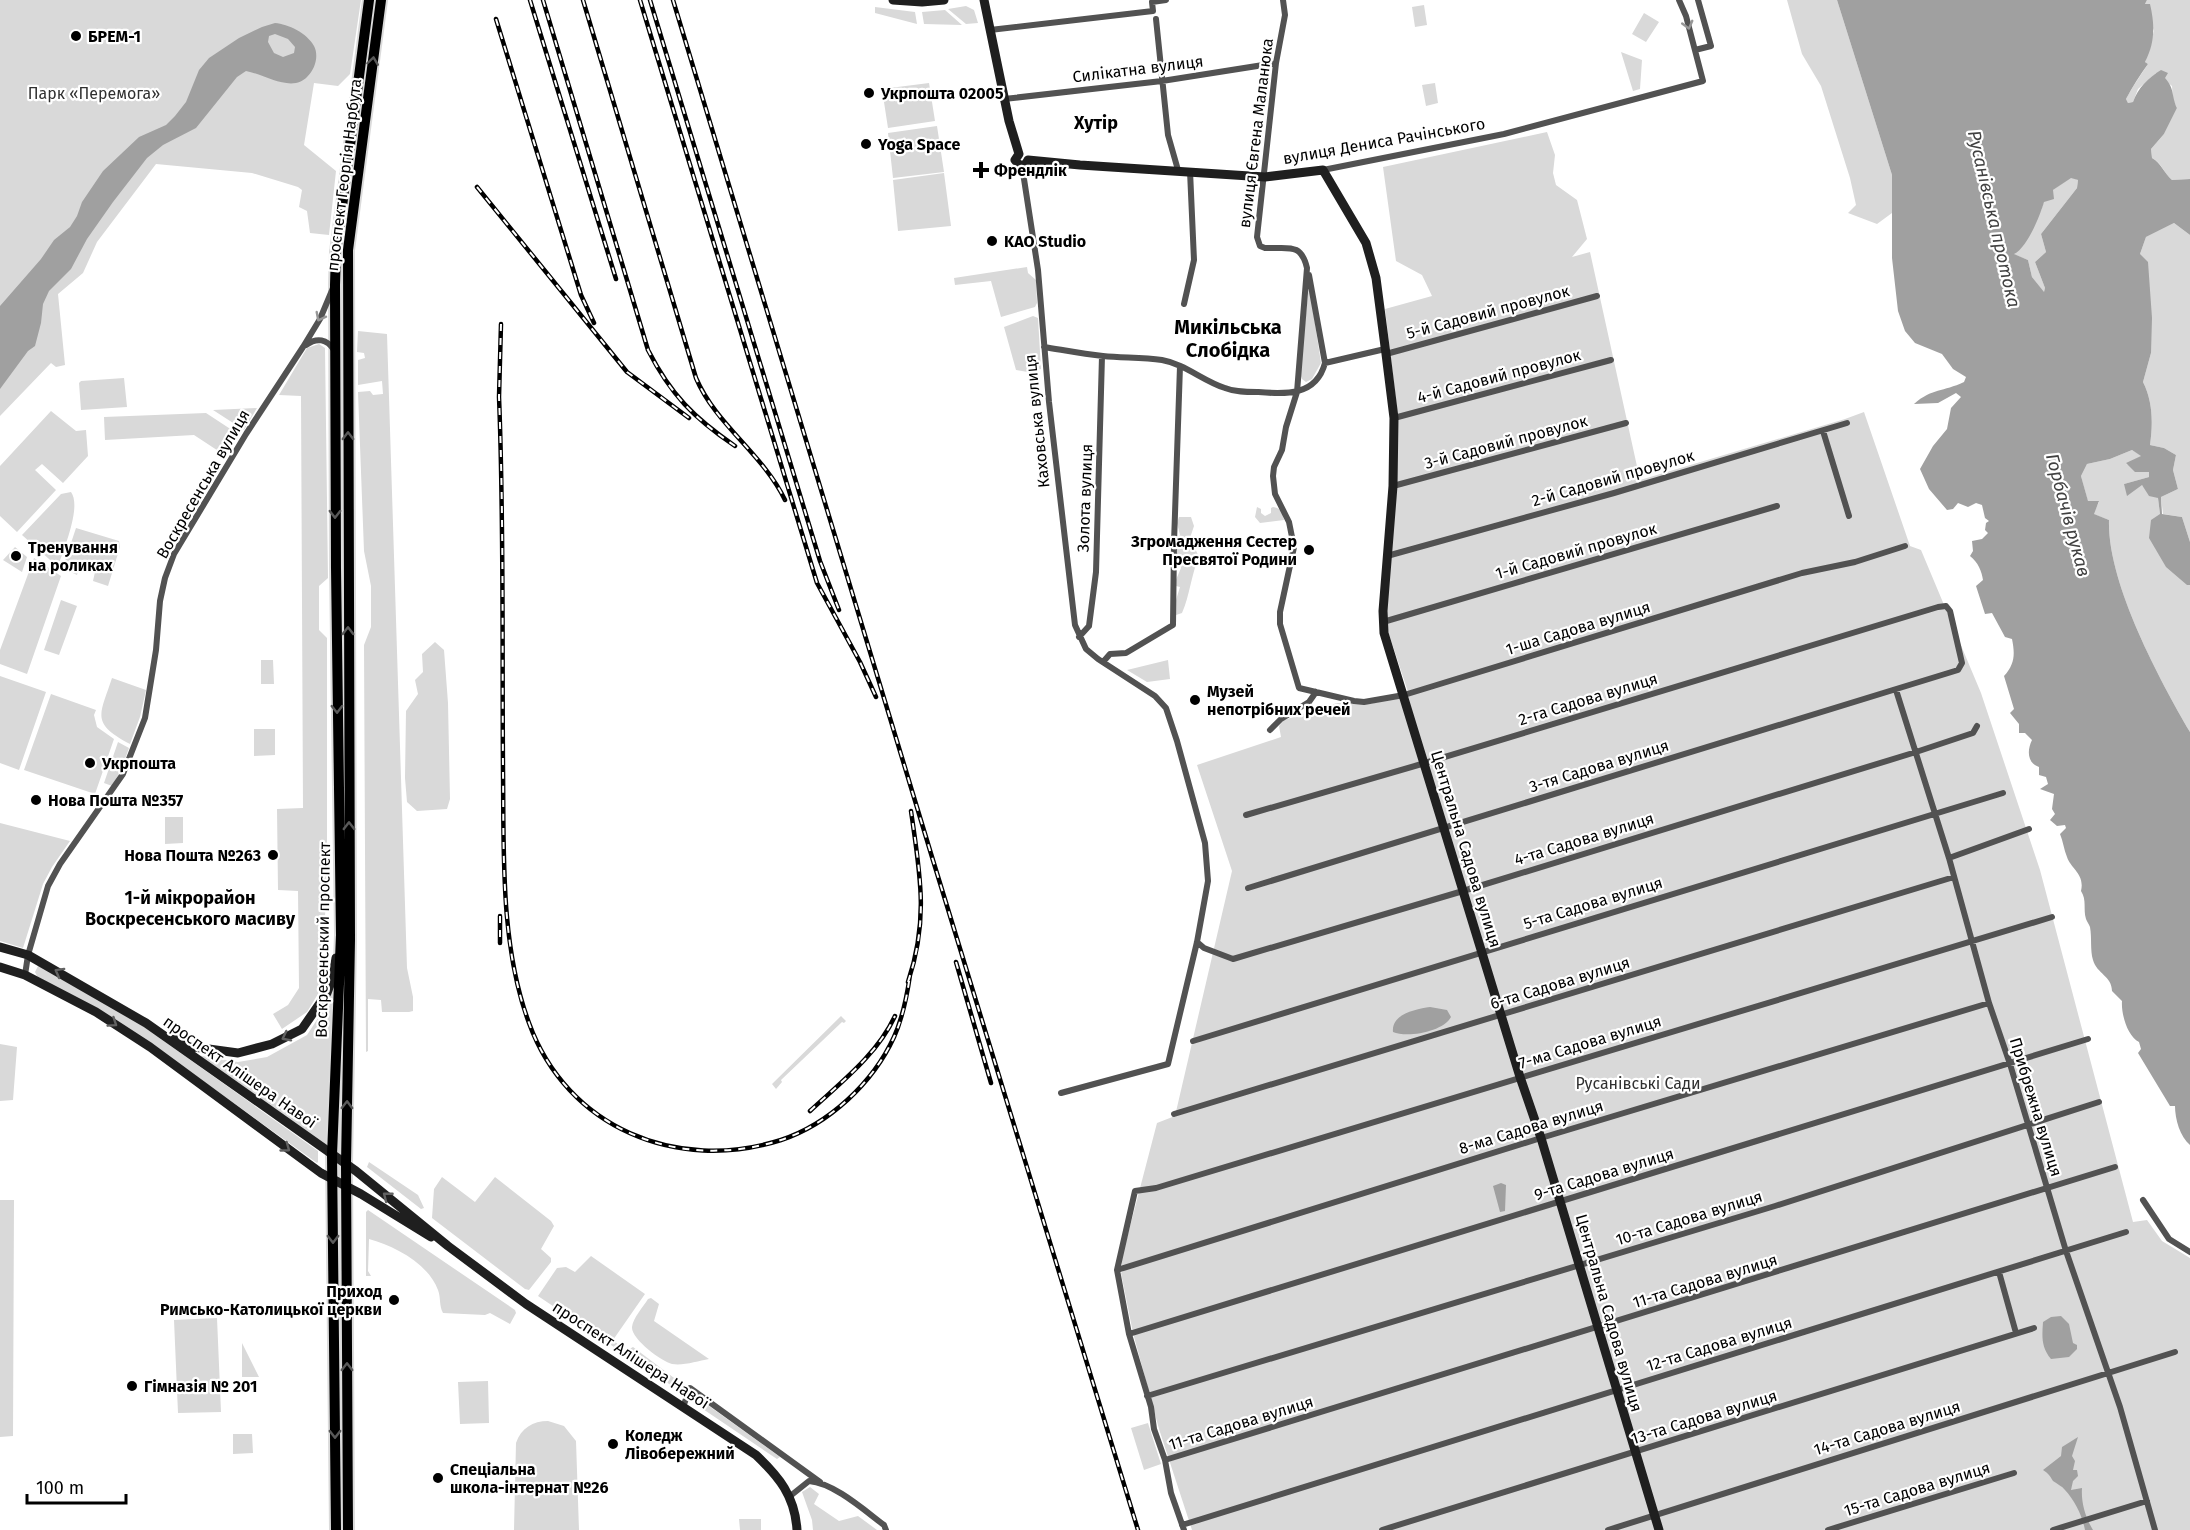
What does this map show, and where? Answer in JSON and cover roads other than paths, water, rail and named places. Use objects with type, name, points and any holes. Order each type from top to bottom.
[{"type":"main road","name":"проспект Георгія Нарбута","points":[[334,351],[336,252],[369,0]]},
{"type":"main road","name":"проспект Георгія Нарбута","points":[[347,354],[348,250],[381,0]]},
{"type":"main road","points":[[893,0],[944,0]]},
{"type":"main road","points":[[984,0],[1004,99],[1018,154],[1025,154],[1025,163]]},
{"type":"main road","name":"вулиця Дениса Рачінського","points":[[1025,163],[1264,177],[1323,170]]},
{"type":"main road","name":"Центральна Садова вулиця","points":[[1323,170],[1366,243],[1376,278],[1394,418],[1394,486],[1386,556],[1384,633],[1501,1016],[1541,1138],[1659,1530]]},
{"type":"main road","name":"Воскресенський проспект","points":[[334,351],[341,935],[332,1155],[336,1530]]},
{"type":"main road","name":"Воскресенський проспект","points":[[347,354],[350,940],[346,1164],[348,1530]]},
{"type":"main road","points":[[160,1034],[194,1047],[238,1053],[272,1044],[302,1029],[327,993],[333,977],[341,935]]},
{"type":"main road","name":"проспект Алішера Навої","points":[[0,947],[28,955],[107,999],[160,1034],[346,1164],[448,1246],[580,1341],[756,1455],[777,1475],[789,1497],[797,1530]]},
{"type":"main road","name":"проспект Алішера Навої","points":[[0,967],[25,975],[96,1012],[150,1047],[333,1181],[361,1194],[412,1227],[448,1246]]},
{"type":"main road","points":[[96,1012],[92,1006],[94,1000],[107,999]]},
{"type":"street","points":[[990,30],[1153,11],[1152,2],[1166,0]]},
{"type":"street","name":"вулиця Євгена Маланюка","points":[[1283,0],[1285,15],[1276,63],[1257,237],[1260,246],[1265,248],[1301,251],[1308,268]]},
{"type":"street","points":[[1679,0],[1695,50],[1711,46],[1698,0]]},
{"type":"street","points":[[1156,19],[1167,135],[1178,171]]},
{"type":"street","name":"вулиця Дениса Рачінського","points":[[1323,170],[1504,134],[1703,81],[1695,50]]},
{"type":"street","name":"Силікатна вулиця","points":[[1004,99],[1162,81],[1276,63]]},
{"type":"street","name":"Каховська вулиця","points":[[1025,163],[1074,615],[1079,637]]},
{"type":"street","points":[[1184,304],[1194,260],[1190,171]]},
{"type":"street","points":[[1044,346],[1102,356],[1163,360],[1223,388],[1237,391],[1279,395],[1297,392],[1319,378],[1325,363],[1308,268]]},
{"type":"street","points":[[1270,730],[1281,719],[1309,702],[1316,692],[1299,688],[1280,624],[1280,612],[1294,547],[1290,522],[1275,494],[1273,476],[1297,392],[1308,268]]},
{"type":"street","name":"Воскресенська вулиця","points":[[25,975],[28,955],[53,878],[60,864],[123,774],[145,718],[156,650],[162,590],[174,554],[246,434],[320,319],[335,285]]},
{"type":"street","name":"5-й Садовий провулок","points":[[1385,352],[1597,296]]},
{"type":"street","points":[[303,347],[313,341],[321,340],[331,344],[334,351]]},
{"type":"street","points":[[1325,363],[1385,352]]},
{"type":"street","name":"Золота вулиця","points":[[1079,637],[1089,626],[1096,572],[1102,356]]},
{"type":"street","name":"4-й Садовий провулок","points":[[1394,418],[1611,360]]},
{"type":"street","points":[[1103,662],[1110,654],[1126,653],[1173,625],[1180,366]]},
{"type":"street","name":"3-й Садовий провулок","points":[[1394,486],[1626,423]]},
{"type":"street","name":"2-й Садовий провулок","points":[[1386,556],[1614,493],[1847,423]]},
{"type":"street","points":[[1823,431],[1849,516]]},
{"type":"street","name":"1-й Садовий провулок","points":[[1383,622],[1777,506]]},
{"type":"street","name":"1-ша Садова вулиця","points":[[1316,692],[1364,702],[1404,695],[1790,576],[1855,562],[1905,546]]},
{"type":"street","name":"3-тя Садова вулиця","points":[[1248,888],[1958,670],[1962,663],[1950,611],[1946,606],[1938,607]]},
{"type":"street","name":"2-га Садова вулиця","points":[[1246,815],[1425,764],[1938,607]]},
{"type":"street","points":[[1061,1093],[1168,1064],[1197,942],[1208,881],[1205,843],[1178,741],[1166,708],[1155,696],[1086,649],[1079,637]]},
{"type":"street","name":"Прибрежна вулиця","points":[[1896,690],[1949,858],[1989,1003],[2010,1064],[2066,1251],[2108,1373],[2155,1530]]},
{"type":"street","name":"4-та Садова вулиця","points":[[1197,942],[1204,948],[1233,958],[1463,891],[1916,752],[1973,733],[1977,726]]},
{"type":"street","name":"5-та Садова вулиця","points":[[1192,1041],[2003,793]]},
{"type":"street","points":[[1949,858],[2029,829]]},
{"type":"street","name":"6-та Садова вулиця","points":[[1174,1114],[1954,877]]},
{"type":"street","name":"7-ма Садова вулиця","points":[[1117,1270],[1135,1191],[1156,1188],[2052,917]]},
{"type":"street","name":"8-ма Садова вулиця","points":[[1117,1270],[1541,1138],[1989,1003]]},
{"type":"street","name":"9-та Садова вулиця","points":[[1129,1334],[2088,1039]]},
{"type":"street","name":"10-та Садова вулиця","points":[[1147,1396],[2029,1126],[2099,1102]]},
{"type":"street","name":"11-та Садова вулиця","points":[[1165,1460],[2115,1167]]},
{"type":"street","points":[[2143,1200],[2169,1239],[2190,1252]]},
{"type":"street","name":"12-та Садова вулиця","points":[[1183,1527],[2126,1232]]},
{"type":"street","points":[[1117,1270],[1129,1334],[1154,1429],[1165,1460],[1171,1493],[1183,1527]]},
{"type":"street","points":[[1999,1272],[2016,1333]]},
{"type":"street","name":"13-та Садова вулиця","points":[[1382,1530],[2034,1328]]},
{"type":"street","name":"14-та Садова вулиця","points":[[1608,1530],[2175,1352]]},
{"type":"street","points":[[683,1407],[690,1388],[820,1482],[854,1503],[884,1525],[886,1530]]},
{"type":"street","name":"15-та Садова вулиця","points":[[1828,1530],[2014,1473]]},
{"type":"street","points":[[789,1497],[809,1481],[820,1482]]},
{"type":"street","points":[[2053,1530],[2147,1501]]},
{"type":"water","points":[[1837,0],[2147,0],[2145,4],[2150,4],[2153,34],[2151,48],[2145,62],[2148,64],[2126,99],[2128,103],[2133,102],[2144,84],[2161,70],[2168,73],[2165,78],[2172,89],[2177,108],[2164,134],[2151,149],[2152,158],[2172,180],[2190,179],[2190,235],[2174,223],[2146,237],[2140,254],[2148,262],[2152,318],[2151,353],[2143,382],[2149,397],[2151,413],[2150,445],[2164,448],[2176,455],[2173,470],[2178,489],[2161,497],[2162,514],[2182,517],[2190,542],[2190,585],[2166,567],[2149,538],[2151,520],[2160,514],[2158,498],[2149,496],[2142,485],[2127,496],[2124,484],[2149,477],[2149,472],[2135,472],[2126,463],[2141,456],[2132,450],[2110,459],[2087,464],[2081,476],[2088,501],[2099,501],[2094,514],[2109,520],[2116,572],[2137,629],[2190,732],[2190,1145],[2183,1137],[2179,1127],[2175,1106],[2170,1106],[2138,1053],[2141,1049],[2139,1042],[2131,1035],[2126,1024],[2122,1001],[2112,991],[2110,982],[2095,965],[2081,880],[2069,861],[2060,834],[2066,828],[2065,825],[2057,826],[2050,820],[2055,814],[2052,809],[2054,794],[2040,789],[2048,784],[2046,777],[2039,775],[2039,767],[2030,759],[2029,748],[2032,740],[2025,733],[2019,733],[2019,724],[2010,713],[2014,709],[2004,676],[2013,659],[2012,639],[2005,637],[1992,613],[1985,614],[1976,586],[1983,580],[1982,574],[1970,556],[1973,551],[1972,541],[1982,539],[1988,533],[1985,530],[1986,523],[1989,521],[1985,518],[1982,505],[1976,503],[1968,507],[1958,503],[1953,509],[1947,510],[1929,489],[1920,469],[1933,446],[1947,429],[1951,408],[1961,397],[1956,393],[1938,403],[1914,404],[1932,393],[1964,382],[1966,377],[1953,369],[1942,354],[1915,343],[1905,331],[1898,311],[1892,258],[1892,175]],"holes":[[[2071,178],[2078,180],[2077,188],[2041,234],[2046,252],[2035,262],[2045,288],[2044,292],[2032,277],[2028,260],[2014,254],[2028,239],[2044,202],[2054,199],[2053,190]]]},
{"type":"water","points":[[275,23],[280,24],[291,27],[307,37],[316,51],[315,63],[310,73],[301,81],[290,83],[246,71],[237,77],[196,128],[163,145],[147,158],[87,239],[71,269],[49,291],[43,304],[35,346],[28,351],[0,389],[0,306],[41,259],[54,240],[70,227],[82,202],[103,171],[139,137],[166,125],[175,116],[186,102],[199,70],[209,58],[239,38]],"holes":[[[275,34],[288,39],[295,47],[294,53],[283,57],[274,53],[268,42],[269,36]]]},
{"type":"water","points":[[1430,1007],[1447,1010],[1451,1017],[1441,1027],[1433,1030],[1415,1034],[1393,1032],[1393,1026],[1400,1017],[1412,1011]]},
{"type":"water","points":[[1501,1183],[1506,1185],[1505,1211],[1500,1212],[1493,1186]]},
{"type":"water","points":[[2061,1316],[2069,1324],[2073,1343],[2077,1345],[2077,1349],[2069,1357],[2051,1359],[2042,1337],[2043,1322],[2051,1317]]},
{"type":"water","points":[[2078,1437],[2072,1456],[2075,1461],[2073,1470],[2077,1470],[2078,1476],[2073,1481],[2071,1490],[2082,1488],[2084,1509],[2093,1530],[2085,1530],[2072,1499],[2043,1470],[2061,1456],[2062,1447]]},
{"type":"railway","points":[[530,0],[616,279]]},
{"type":"railway","points":[[543,0],[648,350],[675,393],[707,426],[735,446]]},
{"type":"railway","points":[[583,0],[696,378],[715,410],[765,468],[785,500]]},
{"type":"railway","points":[[640,0],[817,583],[860,662],[876,697]]},
{"type":"railway","points":[[650,0],[820,561],[839,610]]},
{"type":"railway","points":[[673,0],[1138,1530]]},
{"type":"railway","points":[[496,19],[581,295],[594,323]]},
{"type":"railway","points":[[477,187],[627,372],[689,418]]},
{"type":"railway","points":[[501,324],[499,397],[505,898],[513,962],[520,993],[529,1023],[546,1060],[570,1090],[598,1115],[630,1133],[666,1145],[703,1150],[742,1149],[781,1140],[816,1124],[848,1100],[862,1086],[894,1037],[904,1006],[910,975]]},
{"type":"railway","points":[[908,982],[915,959],[921,917],[920,876],[911,811]]},
{"type":"railway","points":[[500,916],[500,943]]},
{"type":"railway","points":[[956,962],[991,1083]]},
{"type":"railway","points":[[810,1111],[868,1056],[895,1016]]},
{"type":"place","name":"БРЕМ-1","points":[[76,36]]},
{"type":"place","name":"Укрпошта 02005","points":[[869,93]]},
{"type":"place","name":"Yoga Space","points":[[866,144]]},
{"type":"place","name":"Френдлік","points":[[981,170]]},
{"type":"place","name":"KAO Studio","points":[[992,241]]},
{"type":"place","name":"Згромадження Сестер Пресвятої Родини","points":[[1309,550]]},
{"type":"place","name":"Тренування на роликах","points":[[16,556]]},
{"type":"place","name":"Музей непотрібних речей","points":[[1195,700]]},
{"type":"place","name":"Укрпошта","points":[[90,763]]},
{"type":"place","name":"Нова Пошта №357","points":[[36,800]]},
{"type":"place","name":"Нова Пошта №263","points":[[273,855]]},
{"type":"place","name":"Приход Римсько-Католицької церкви","points":[[394,1300]]},
{"type":"place","name":"Гімназія № 201","points":[[132,1386]]},
{"type":"place","name":"Коледж Лівобережний","points":[[613,1444]]},
{"type":"place","name":"Спеціальна школа-інтернат №26","points":[[438,1478]]},
{"type":"district","name":"Хутір","points":[[1096,123]]},
{"type":"district","name":"Микільська Слобідка","points":[[1228,338]]},
{"type":"district","name":"1-й мікрорайон Воскресенського масиву","points":[[190,908]]},
{"type":"park label","name":"Парк «Перемога»","points":[[94,93]]},
{"type":"park label","name":"Русанівські Сади","points":[[1638,1083]]},
{"type":"water label","name":"Русанівська протока","points":[[1994,219]]},
{"type":"water label","name":"Горбачів рукав","points":[[2068,515]]}]
